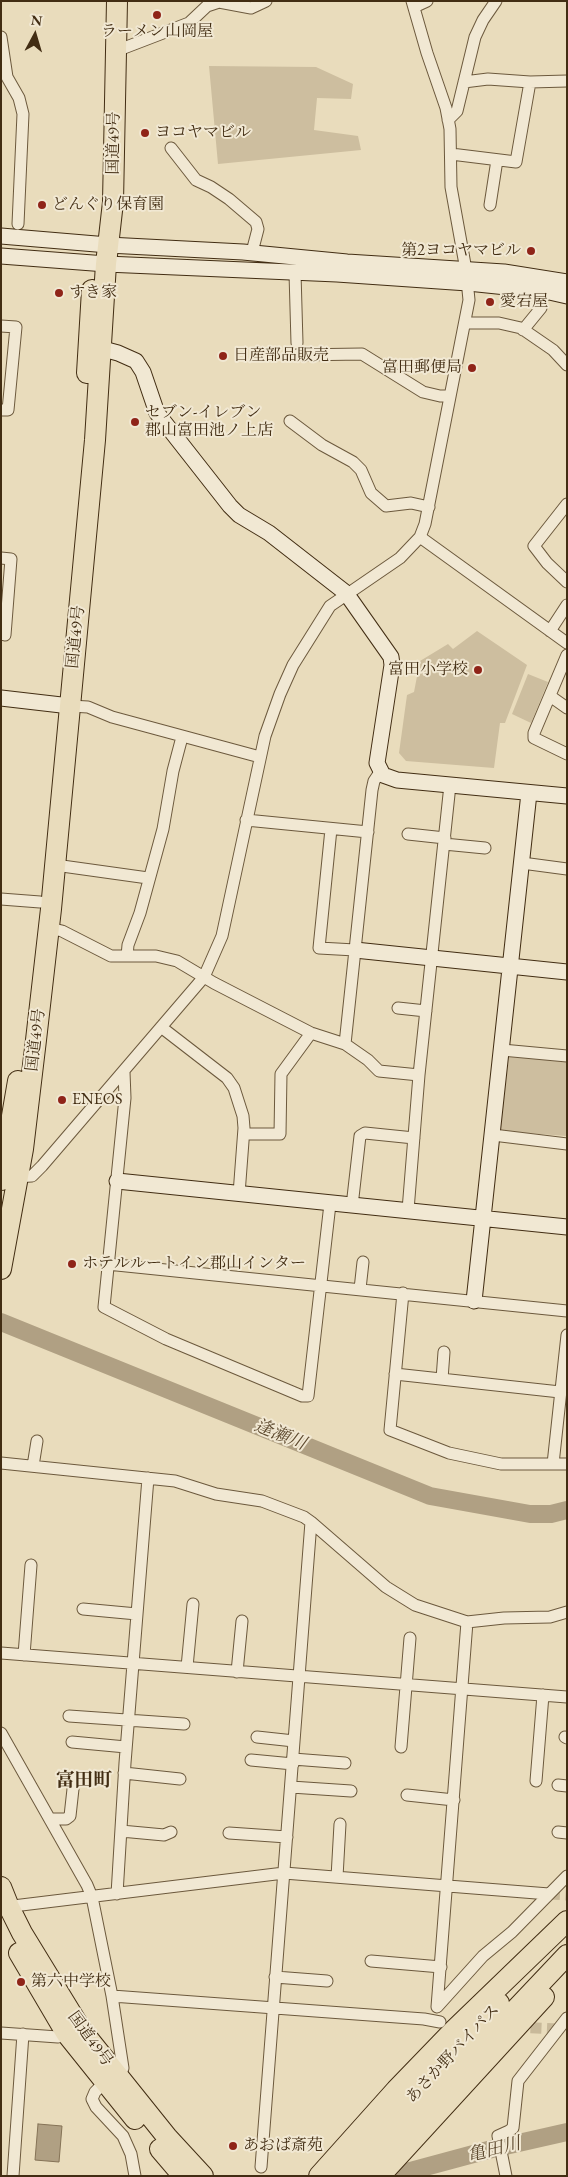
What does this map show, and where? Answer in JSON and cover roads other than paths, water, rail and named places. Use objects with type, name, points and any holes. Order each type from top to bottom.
[{"type":"highway","name":"国道49号","points":[[1,1269],[7,1178],[65,705],[95,440],[95,346],[101,254],[99,213],[106,1]]},
{"type":"highway","name":"国道49号","points":[[101,254],[112,202],[116,1]]},
{"type":"highway","name":"国道49号","points":[[7,1178],[24,1139],[55,865],[65,705]]},
{"type":"highway","name":"国道49号","points":[[1,1887],[4,1912],[66,2033],[203,2176]]},
{"type":"highway","name":"国道49号","points":[[4,1912],[22,1933],[111,2080],[183,2176]]},
{"type":"highway","points":[[319,2176],[396,2090],[453,2031],[567,1920]]},
{"type":"highway","name":"あさか野バイパス","points":[[358,2176],[413,2108],[567,1931]]},
{"type":"highway","name":"あさか野バイパス","points":[[339,2176],[413,2108],[567,1955]]},
{"type":"highway","points":[[380,2176],[521,2024],[567,1970]]},
{"type":"street","points":[[116,51],[189,23],[207,6],[219,2],[251,8],[266,1]]},
{"type":"street","points":[[7,1178],[29,1176],[38,1172],[204,977],[222,936],[265,736],[293,664],[330,606],[346,593],[400,558],[420,537],[429,507],[469,300],[467,276],[452,188],[448,120],[413,4],[427,1]]},
{"type":"street","points":[[448,120],[457,111],[475,37],[483,20],[496,1]]},
{"type":"street","points":[[1,37],[4,78],[19,98],[23,114],[18,224]]},
{"type":"street","points":[[464,82],[488,80],[566,82]]},
{"type":"street","points":[[451,154],[516,162],[530,82]]},
{"type":"street","points":[[171,148],[191,176],[229,199],[256,222],[258,229],[252,252]]},
{"type":"street","points":[[490,205],[497,160]]},
{"type":"street","points":[[1,236],[101,254],[295,273],[530,276],[567,282]]},
{"type":"street","points":[[1,256],[252,252],[467,276],[567,296]]},
{"type":"street","points":[[295,273],[297,349],[362,354],[423,392],[449,396]]},
{"type":"street","points":[[523,330],[541,308]]},
{"type":"street","points":[[465,323],[499,323],[516,326],[552,350],[567,365]]},
{"type":"street","points":[[1,326],[16,327],[8,410],[1,410]]},
{"type":"street","points":[[95,346],[136,361],[143,372],[156,413],[239,515],[269,533],[346,593],[391,657],[392,665],[377,762],[380,772],[386,777],[397,780],[567,796]]},
{"type":"street","points":[[290,421],[322,445],[352,462],[361,470],[371,493],[386,506],[411,503],[429,507]]},
{"type":"street","points":[[567,504],[534,546],[547,564],[567,582]]},
{"type":"street","points":[[420,537],[567,643]]},
{"type":"street","points":[[1,558],[12,559],[5,634],[1,634]]},
{"type":"street","points":[[550,631],[567,605]]},
{"type":"street","points":[[567,655],[534,733],[534,738],[567,754]]},
{"type":"street","points":[[550,696],[567,708]]},
{"type":"street","points":[[1,698],[88,707],[112,717],[260,757]]},
{"type":"street","points":[[127,956],[128,945],[140,913],[148,878],[163,829],[173,771],[182,736]]},
{"type":"street","points":[[345,1044],[373,786],[380,772]]},
{"type":"street","points":[[408,1210],[419,1075],[450,785]]},
{"type":"street","points":[[474,1301],[529,793]]},
{"type":"street","points":[[246,820],[368,832]]},
{"type":"street","points":[[331,829],[319,948],[356,950],[567,972]]},
{"type":"street","points":[[408,834],[485,848]]},
{"type":"street","points":[[522,863],[567,869]]},
{"type":"street","points":[[55,865],[148,878]]},
{"type":"street","points":[[1,899],[40,902]]},
{"type":"street","points":[[49,928],[62,931],[112,956],[156,956],[177,961],[311,1033],[345,1044],[368,1060],[379,1071],[419,1075]]},
{"type":"street","points":[[398,1008],[426,1011]]},
{"type":"street","points":[[161,1027],[230,1082],[243,1116],[244,1134],[239,1194]]},
{"type":"street","points":[[244,1134],[280,1134],[281,1074],[311,1033]]},
{"type":"street","points":[[502,1050],[567,1056]]},
{"type":"street","points":[[124,1072],[125,1098],[104,1307],[166,1339],[302,1396],[308,1396],[330,1204]]},
{"type":"street","points":[[352,1206],[360,1136],[365,1133],[414,1138]]},
{"type":"street","points":[[493,1136],[567,1144]]},
{"type":"street","points":[[117,1181],[567,1227]]},
{"type":"street","points":[[360,1289],[362,1262]]},
{"type":"street","points":[[107,1264],[567,1311]]},
{"type":"street","points":[[403,1293],[390,1430],[449,1453],[476,1460],[501,1464],[567,1464]]},
{"type":"street","points":[[553,1464],[561,1434],[560,1392],[567,1335]]},
{"type":"street","points":[[442,1379],[444,1352]]},
{"type":"street","points":[[395,1374],[560,1392]]},
{"type":"street","points":[[33,1466],[36,1441]]},
{"type":"street","points":[[1,1463],[175,1480],[216,1494],[262,1501],[304,1517],[386,1587],[415,1606],[467,1622],[550,1616],[567,1612]]},
{"type":"street","points":[[117,1894],[124,1773],[148,1478]]},
{"type":"street","points":[[261,2167],[311,1522]]},
{"type":"street","points":[[24,1655],[31,1565]]},
{"type":"street","points":[[187,1668],[192,1604]]},
{"type":"street","points":[[83,1609],[137,1614]]},
{"type":"street","points":[[237,1672],[242,1621]]},
{"type":"street","points":[[438,2007],[467,1622]]},
{"type":"street","points":[[400,1747],[410,1638]]},
{"type":"street","points":[[1,1654],[133,1662],[187,1668],[567,1697]]},
{"type":"street","points":[[536,1781],[543,1695]]},
{"type":"street","points":[[69,1716],[184,1724]]},
{"type":"street","points":[[1,1733],[92,1897],[112,1996],[123,2068],[95,2092],[92,2098],[96,2107],[123,2136],[131,2154],[135,2176]]},
{"type":"street","points":[[257,1737],[294,1741]]},
{"type":"street","points":[[72,1742],[126,1747]]},
{"type":"street","points":[[252,1760],[345,1763]]},
{"type":"street","points":[[124,1773],[180,1779]]},
{"type":"street","points":[[50,1819],[70,1816],[74,1780]]},
{"type":"street","points":[[291,1786],[351,1792]]},
{"type":"street","points":[[407,1795],[454,1800]]},
{"type":"street","points":[[337,1877],[340,1824]]},
{"type":"street","points":[[121,1831],[164,1835],[171,1832]]},
{"type":"street","points":[[229,1833],[287,1837]]},
{"type":"street","points":[[4,1912],[92,1897],[284,1873],[549,1894]]},
{"type":"street","points":[[424,2019],[438,2007],[483,1956],[512,1932],[567,1876]]},
{"type":"street","points":[[371,1961],[441,1967]]},
{"type":"street","points":[[275,1977],[327,1981]]},
{"type":"street","points":[[112,1996],[424,2019],[440,2022]]},
{"type":"street","points":[[506,2176],[498,2136],[509,2132],[513,2128],[518,2082],[562,2030],[567,2018]]},
{"type":"street","points":[[1,2033],[58,2037],[66,2033]]},
{"type":"street","points":[[13,2176],[23,2034]]},
{"type":"waterway","name":"逢瀬川","points":[[1,1322],[430,1496],[530,1514],[551,1514],[567,1510]]},
{"type":"waterway","name":"亀田川","points":[[392,2176],[492,2149],[567,2132]]},
{"type":"tunnel","points":[[549,1894],[567,1895]]},
{"type":"tunnel","points":[[514,2027],[558,2029]]},
{"type":"place","name":"ラーメン山岡屋","points":[[157,15]]},
{"type":"place","name":"ヨコヤマビル","points":[[145,133]]},
{"type":"place","name":"どんぐり保育園","points":[[42,205]]},
{"type":"place","name":"第2ヨコヤマビル","points":[[531,251]]},
{"type":"place","name":"すき家","points":[[59,293]]},
{"type":"place","name":"愛宕屋","points":[[490,302]]},
{"type":"place","name":"日産部品販売","points":[[223,356]]},
{"type":"place","name":"富田郵便局","points":[[472,368]]},
{"type":"place","name":"セブン-イレブン 郡山富田池ノ上店","points":[[135,422]]},
{"type":"place","name":"富田小学校","points":[[478,670]]},
{"type":"place","name":"ENEOS","points":[[62,1100]]},
{"type":"place","name":"ホテルルートイン郡山インター","points":[[72,1264]]},
{"type":"place","name":"第六中学校","points":[[21,1982]]},
{"type":"place","name":"あおば斎苑","points":[[233,2146]]},
{"type":"district","name":"富田町","points":[[84,1781]]}]
